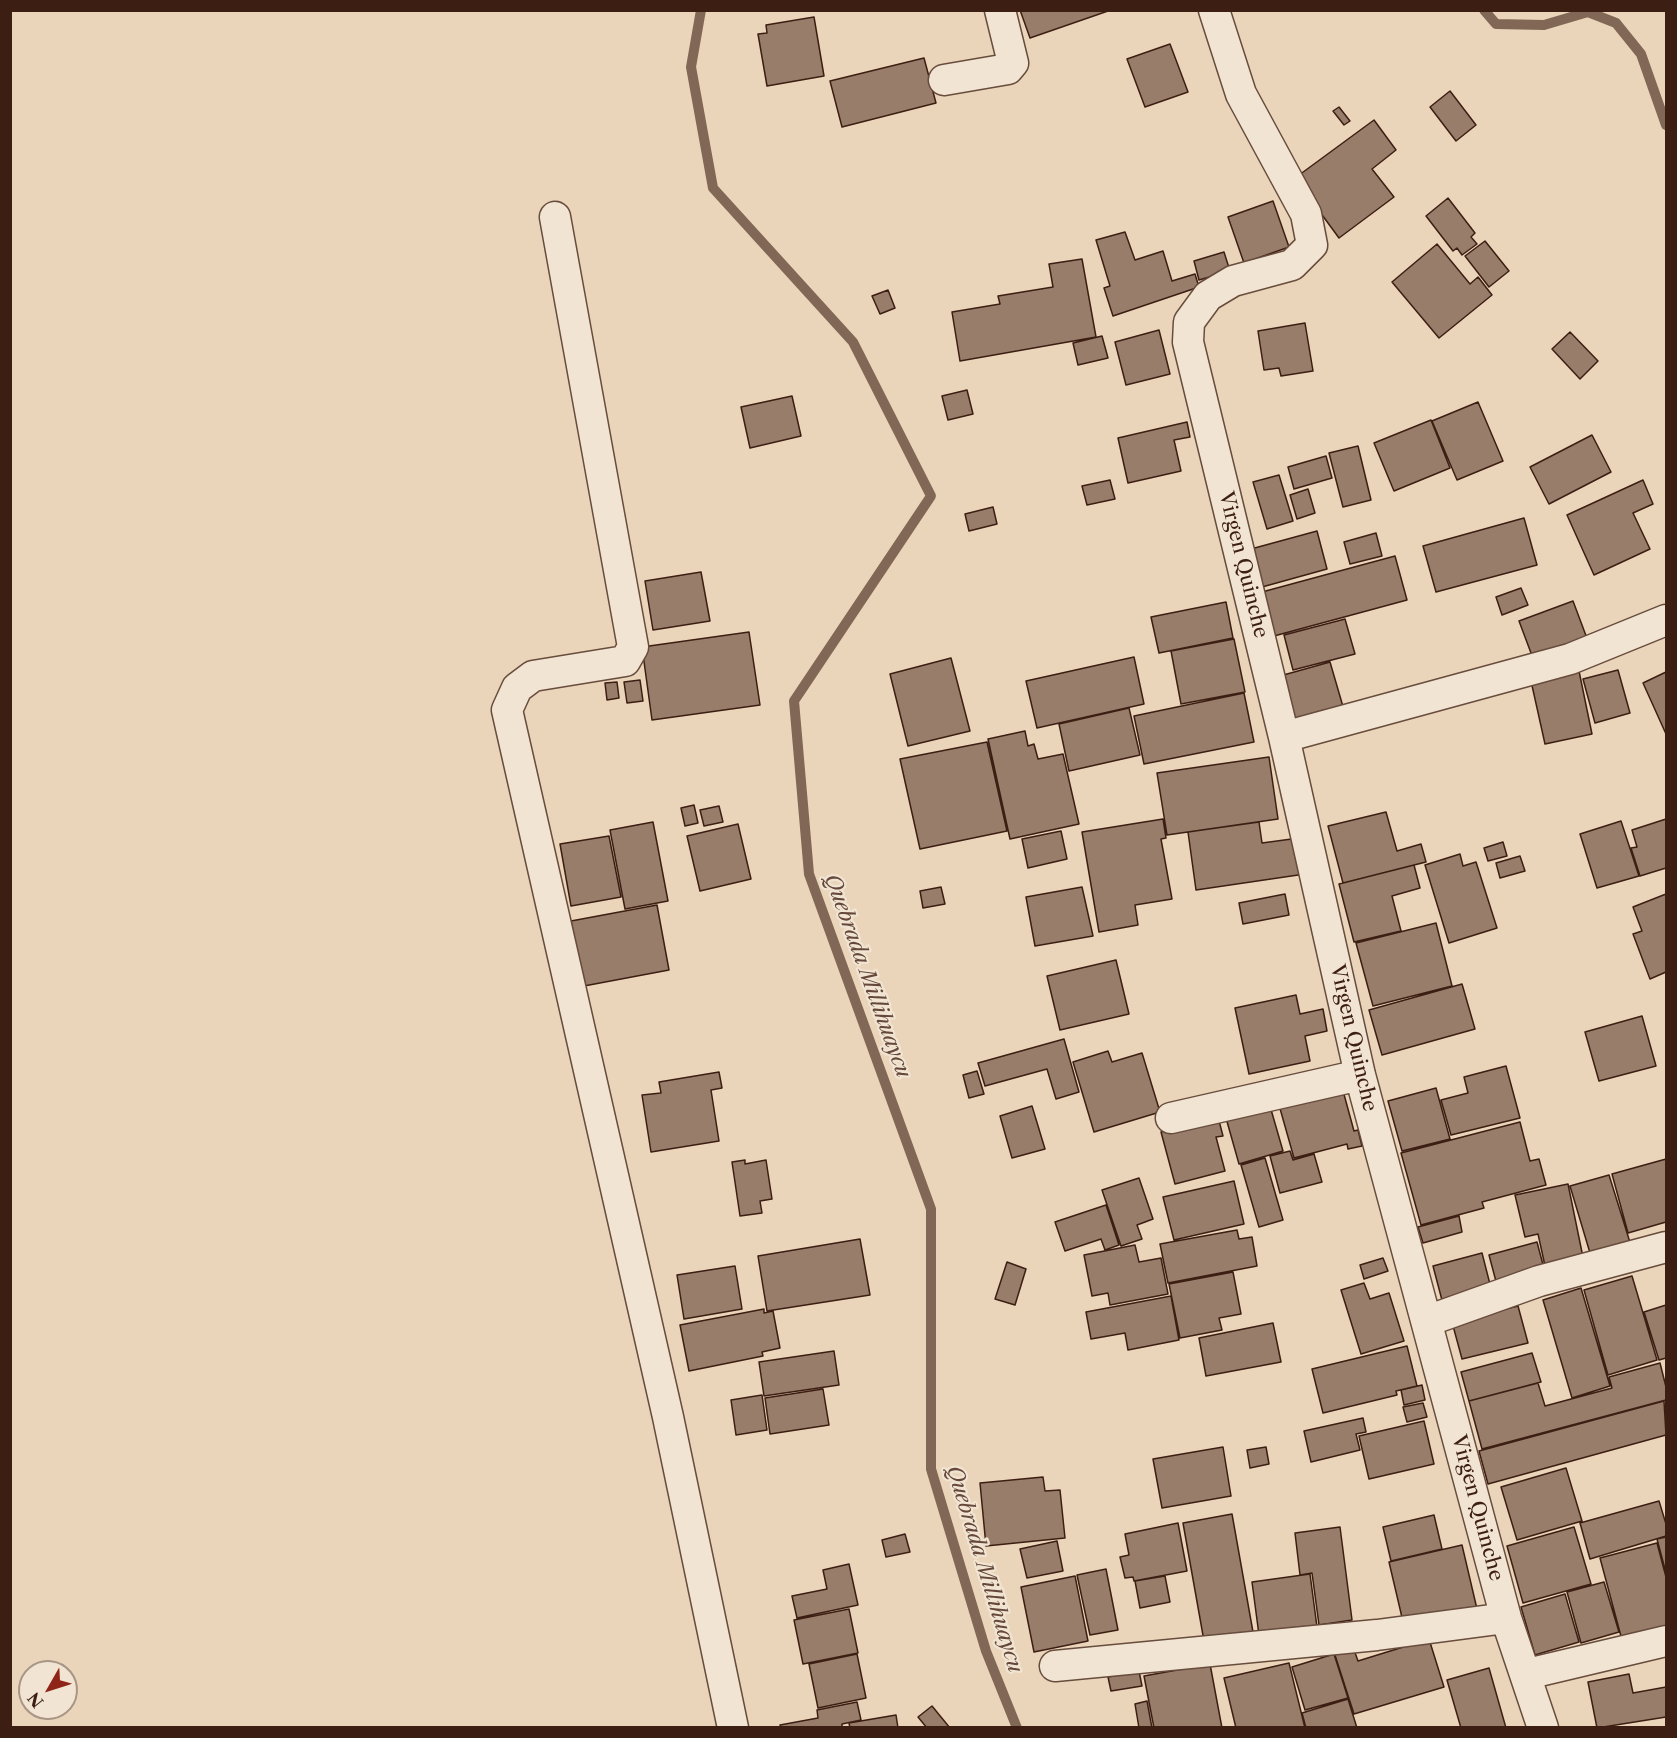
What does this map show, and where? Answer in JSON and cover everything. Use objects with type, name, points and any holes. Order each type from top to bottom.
[{"type":"street","points":[[944,80],[1008,69],[1013,63],[1000,10]]},
{"type":"street","name":"Virgen Quinche","points":[[1214,10],[1241,94],[1306,214],[1312,245],[1292,265],[1233,281],[1208,296],[1189,322],[1188,342],[1284,737],[1360,1075],[1506,1618],[1527,1674],[1543,1728]]},
{"type":"street","points":[[555,217],[633,647],[626,661],[532,676],[517,687],[507,710],[668,1417],[733,1728]]},
{"type":"street","points":[[1284,737],[1570,659],[1666,620]]},
{"type":"street","points":[[1171,1118],[1360,1075]]},
{"type":"street","points":[[1427,1321],[1539,1281],[1666,1247]]},
{"type":"street","points":[[1055,1666],[1377,1635],[1506,1618]]},
{"type":"street","points":[[1527,1674],[1666,1641]]},
{"type":"building","points":[[1020,10],[1108,10],[1108,11],[1030,38]]},
{"type":"building","points":[[814,17],[824,76],[767,86],[758,34],[767,33],[766,25]]},
{"type":"building","points":[[1170,44],[1188,92],[1145,107],[1127,59]]},
{"type":"building","points":[[924,58],[936,103],[842,127],[830,81]]},
{"type":"building","points":[[1450,91],[1476,125],[1456,141],[1430,107]]},
{"type":"building","points":[[1339,107],[1350,121],[1344,125],[1333,111]]},
{"type":"building","points":[[1374,120],[1396,150],[1372,169],[1394,197],[1339,238],[1295,178]]},
{"type":"building","points":[[1448,198],[1475,233],[1471,237],[1477,244],[1462,255],[1457,248],[1453,251],[1426,216]]},
{"type":"building","points":[[1273,201],[1289,247],[1244,263],[1228,217]]},
{"type":"building","points":[[1125,232],[1135,260],[1163,251],[1172,281],[1195,274],[1199,287],[1113,316],[1104,288],[1110,286],[1096,240]]},
{"type":"building","points":[[1485,241],[1509,271],[1489,287],[1465,256]]},
{"type":"building","points":[[1437,244],[1470,284],[1478,277],[1492,295],[1439,338],[1392,282]]},
{"type":"building","points":[[1224,252],[1230,271],[1199,280],[1194,261]]},
{"type":"building","points":[[1082,259],[1096,337],[960,361],[952,312],[1000,304],[998,296],[1053,287],[1049,264]]},
{"type":"building","points":[[888,290],[895,308],[880,314],[872,296]]},
{"type":"building","points":[[1305,323],[1313,371],[1281,376],[1279,368],[1264,370],[1258,331]]},
{"type":"building","points":[[1159,330],[1170,374],[1126,385],[1115,342]]},
{"type":"building","points":[[1570,332],[1598,361],[1580,379],[1552,349]]},
{"type":"building","points":[[1102,336],[1108,358],[1078,365],[1073,343]]},
{"type":"building","points":[[967,390],[973,414],[948,420],[942,396]]},
{"type":"building","points":[[792,396],[801,436],[750,448],[741,407]]},
{"type":"building","points":[[1478,402],[1503,461],[1457,480],[1432,421]]},
{"type":"building","points":[[1431,420],[1450,468],[1394,491],[1374,443]]},
{"type":"building","points":[[1187,422],[1190,437],[1174,440],[1181,471],[1128,483],[1118,438]]},
{"type":"building","points":[[1592,435],[1611,472],[1549,504],[1530,467]]},
{"type":"building","points":[[1358,446],[1371,500],[1343,507],[1329,453]]},
{"type":"building","points":[[1326,456],[1332,478],[1294,489],[1288,467]]},
{"type":"building","points":[[1279,475],[1293,521],[1267,529],[1253,482]]},
{"type":"building","points":[[1110,480],[1115,499],[1087,505],[1082,486]]},
{"type":"building","points":[[1643,480],[1653,504],[1633,513],[1650,549],[1594,575],[1567,515]]},
{"type":"building","points":[[1308,489],[1315,513],[1297,519],[1290,495]]},
{"type":"building","points":[[993,507],[997,524],[969,531],[965,514]]},
{"type":"building","points":[[1524,518],[1537,565],[1436,592],[1423,546]]},
{"type":"building","points":[[1317,531],[1327,569],[1262,587],[1251,549]]},
{"type":"building","points":[[1376,533],[1382,556],[1350,564],[1344,542]]},
{"type":"building","points":[[1395,556],[1407,600],[1274,636],[1262,592]]},
{"type":"building","points":[[701,572],[710,621],[653,630],[645,581]]},
{"type":"building","points":[[1521,588],[1528,605],[1502,615],[1496,597]]},
{"type":"building","points":[[1573,601],[1588,641],[1534,661],[1519,621]]},
{"type":"building","points":[[1226,602],[1233,638],[1159,653],[1151,617]]},
{"type":"building","points":[[1345,619],[1355,654],[1293,670],[1284,635]]},
{"type":"building","points":[[749,632],[760,705],[652,720],[642,647]]},
{"type":"building","points":[[1234,639],[1245,692],[1181,704],[1171,651]]},
{"type":"building","points":[[1134,657],[1144,704],[1037,728],[1026,681]]},
{"type":"building","points":[[951,658],[970,731],[908,746],[890,674]]},
{"type":"building","points":[[1330,662],[1344,710],[1294,724],[1280,676]]},
{"type":"building","points":[[1618,670],[1630,713],[1595,723],[1583,679]]},
{"type":"building","points":[[1579,671],[1592,734],[1545,744],[1531,681]]},
{"type":"building","points":[[1666,672],[1666,734],[1643,683]]},
{"type":"building","points":[[640,680],[643,701],[627,703],[624,682]]},
{"type":"building","points":[[617,682],[619,698],[607,700],[605,683]]},
{"type":"building","points":[[1244,693],[1254,742],[1144,764],[1134,716]]},
{"type":"building","points":[[1129,708],[1140,755],[1069,771],[1059,724]]},
{"type":"building","points":[[1025,731],[1028,746],[1034,744],[1038,759],[1063,754],[1079,824],[1010,839],[988,739]]},
{"type":"building","points":[[987,742],[1007,831],[920,849],[900,759]]},
{"type":"building","points":[[1269,757],[1278,819],[1167,835],[1157,773]]},
{"type":"building","points":[[694,805],[698,823],[685,826],[681,808]]},
{"type":"building","points":[[719,806],[723,822],[704,826],[700,810]]},
{"type":"building","points":[[1386,812],[1397,851],[1421,844],[1426,862],[1343,883],[1328,826]]},
{"type":"building","points":[[1163,819],[1166,838],[1161,839],[1172,899],[1135,905],[1138,925],[1099,932],[1082,832]]},
{"type":"building","points":[[1666,819],[1666,868],[1640,876],[1631,848],[1637,847],[1632,830]]},
{"type":"building","points":[[1621,821],[1639,876],[1597,888],[1580,834]]},
{"type":"building","points":[[653,822],[668,901],[625,909],[610,830]]},
{"type":"building","points":[[1259,822],[1262,843],[1299,838],[1305,874],[1196,890],[1188,832]]},
{"type":"building","points":[[738,824],[751,879],[700,891],[687,836]]},
{"type":"building","points":[[1061,831],[1067,859],[1028,868],[1022,839]]},
{"type":"building","points":[[609,836],[621,897],[571,906],[560,844]]},
{"type":"building","points":[[1503,842],[1507,856],[1488,861],[1484,848]]},
{"type":"building","points":[[1460,854],[1463,866],[1476,862],[1497,928],[1449,943],[1425,865]]},
{"type":"building","points":[[1520,856],[1525,871],[1500,878],[1496,863]]},
{"type":"building","points":[[1414,865],[1420,888],[1392,896],[1401,931],[1354,942],[1339,884]]},
{"type":"building","points":[[941,887],[945,904],[923,908],[920,891]]},
{"type":"building","points":[[1082,887],[1093,936],[1035,946],[1026,897]]},
{"type":"building","points":[[1285,894],[1289,915],[1243,924],[1239,903]]},
{"type":"building","points":[[1666,894],[1666,972],[1650,979],[1633,934],[1642,931],[1633,907]]},
{"type":"building","points":[[657,905],[669,970],[584,986],[571,921]]},
{"type":"building","points":[[1436,923],[1452,986],[1373,1006],[1356,943]]},
{"type":"building","points":[[1116,960],[1129,1014],[1060,1030],[1047,976]]},
{"type":"building","points":[[1462,984],[1475,1029],[1382,1055],[1369,1010]]},
{"type":"building","points":[[1296,995],[1300,1014],[1323,1009],[1327,1031],[1305,1036],[1310,1061],[1249,1074],[1235,1008]]},
{"type":"building","points":[[1642,1016],[1656,1066],[1599,1081],[1585,1032]]},
{"type":"building","points":[[1064,1039],[1079,1092],[1056,1099],[1047,1069],[985,1086],[978,1063]]},
{"type":"building","points":[[1108,1051],[1112,1062],[1142,1053],[1160,1112],[1094,1132],[1073,1062]]},
{"type":"building","points":[[1506,1066],[1520,1118],[1451,1135],[1441,1100],[1468,1093],[1464,1077]]},
{"type":"building","points":[[977,1071],[984,1094],[969,1098],[963,1075]]},
{"type":"building","points":[[719,1072],[722,1088],[711,1090],[719,1141],[651,1152],[642,1095],[661,1093],[659,1082]]},
{"type":"building","points":[[1342,1087],[1354,1131],[1358,1130],[1362,1146],[1348,1149],[1347,1144],[1294,1158],[1279,1105]]},
{"type":"building","points":[[1436,1088],[1450,1139],[1402,1151],[1388,1101]]},
{"type":"building","points":[[1032,1106],[1045,1149],[1012,1158],[1000,1116]]},
{"type":"building","points":[[1270,1106],[1283,1151],[1239,1164],[1226,1118]]},
{"type":"building","points":[[1218,1117],[1223,1136],[1216,1137],[1225,1171],[1175,1184],[1161,1132]]},
{"type":"building","points":[[1520,1122],[1530,1161],[1539,1159],[1546,1185],[1482,1202],[1484,1208],[1421,1225],[1401,1153]]},
{"type":"building","points":[[1290,1151],[1293,1160],[1314,1154],[1322,1182],[1280,1193],[1270,1156]]},
{"type":"building","points":[[1265,1158],[1283,1220],[1259,1227],[1241,1165]]},
{"type":"building","points":[[1666,1159],[1666,1222],[1628,1233],[1612,1174]]},
{"type":"building","points":[[745,1160],[745,1164],[766,1160],[772,1199],[760,1201],[762,1213],[740,1216],[732,1162]]},
{"type":"building","points":[[1609,1175],[1633,1252],[1593,1263],[1570,1186]]},
{"type":"building","points":[[1139,1178],[1153,1219],[1137,1225],[1142,1239],[1121,1246],[1102,1190]]},
{"type":"building","points":[[1234,1181],[1244,1224],[1174,1240],[1163,1197]]},
{"type":"building","points":[[1568,1184],[1585,1267],[1547,1275],[1538,1234],[1525,1237],[1515,1195]]},
{"type":"building","points":[[1106,1205],[1119,1245],[1105,1250],[1101,1239],[1065,1251],[1055,1222]]},
{"type":"building","points":[[1459,1216],[1462,1232],[1423,1243],[1418,1227]]},
{"type":"building","points":[[1237,1230],[1239,1239],[1252,1237],[1257,1266],[1168,1283],[1160,1244]]},
{"type":"building","points":[[860,1239],[870,1295],[767,1311],[758,1256]]},
{"type":"building","points":[[1537,1242],[1546,1276],[1498,1289],[1489,1255]]},
{"type":"building","points":[[1135,1245],[1139,1262],[1161,1258],[1168,1294],[1110,1305],[1108,1293],[1092,1296],[1084,1255]]},
{"type":"building","points":[[1482,1253],[1492,1292],[1443,1304],[1433,1266]]},
{"type":"building","points":[[1383,1258],[1388,1271],[1364,1279],[1360,1265]]},
{"type":"building","points":[[1007,1262],[1026,1269],[1015,1305],[995,1299]]},
{"type":"building","points":[[735,1266],[742,1309],[684,1319],[677,1275]]},
{"type":"building","points":[[1233,1272],[1241,1314],[1219,1318],[1222,1330],[1180,1338],[1169,1284]]},
{"type":"building","points":[[1632,1276],[1657,1360],[1608,1375],[1584,1290]]},
{"type":"building","points":[[1364,1283],[1370,1299],[1389,1293],[1404,1341],[1361,1354],[1341,1290]]},
{"type":"building","points":[[1581,1288],[1610,1386],[1572,1398],[1543,1300]]},
{"type":"building","points":[[1171,1296],[1179,1340],[1128,1350],[1125,1333],[1091,1339],[1086,1312]]},
{"type":"building","points":[[1666,1305],[1666,1358],[1659,1360],[1644,1312]]},
{"type":"building","points":[[1518,1306],[1528,1343],[1462,1359],[1452,1322]]},
{"type":"building","points":[[764,1309],[764,1313],[773,1311],[780,1348],[762,1352],[763,1356],[689,1371],[680,1325]]},
{"type":"building","points":[[1273,1323],[1281,1362],[1206,1376],[1199,1338]]},
{"type":"building","points":[[1407,1346],[1417,1386],[1396,1391],[1397,1395],[1323,1413],[1312,1369]]},
{"type":"building","points":[[834,1351],[839,1385],[764,1396],[759,1362]]},
{"type":"building","points":[[1532,1353],[1541,1382],[1469,1401],[1461,1372]]},
{"type":"building","points":[[1660,1363],[1666,1387],[1666,1400],[1482,1449],[1469,1401],[1538,1383],[1545,1406],[1612,1388],[1609,1377]]},
{"type":"building","points":[[1422,1385],[1425,1400],[1404,1405],[1401,1390]]},
{"type":"building","points":[[823,1389],[829,1425],[770,1434],[765,1398]]},
{"type":"building","points":[[762,1395],[767,1430],[736,1435],[731,1400]]},
{"type":"building","points":[[1664,1401],[1666,1435],[1488,1484],[1479,1451]]},
{"type":"building","points":[[1423,1403],[1427,1417],[1407,1422],[1403,1407]]},
{"type":"building","points":[[1363,1418],[1366,1432],[1356,1434],[1360,1450],[1311,1462],[1304,1431]]},
{"type":"building","points":[[1424,1421],[1434,1464],[1369,1479],[1359,1436]]},
{"type":"building","points":[[1223,1447],[1231,1496],[1162,1508],[1153,1459]]},
{"type":"building","points":[[1266,1447],[1269,1464],[1250,1468],[1247,1450]]},
{"type":"building","points":[[1566,1468],[1582,1521],[1517,1540],[1501,1487]]},
{"type":"building","points":[[1043,1477],[1045,1491],[1060,1490],[1065,1538],[986,1546],[980,1483]]},
{"type":"building","points":[[1659,1501],[1666,1524],[1666,1536],[1590,1559],[1580,1523]]},
{"type":"building","points":[[1232,1514],[1253,1632],[1204,1641],[1183,1523]]},
{"type":"building","points":[[1434,1515],[1442,1549],[1391,1561],[1383,1527]]},
{"type":"building","points":[[1178,1523],[1187,1571],[1134,1581],[1133,1577],[1125,1578],[1120,1557],[1129,1555],[1125,1534]]},
{"type":"building","points":[[1340,1527],[1352,1620],[1319,1625],[1312,1573],[1300,1575],[1295,1533]]},
{"type":"building","points":[[1574,1527],[1591,1584],[1523,1603],[1507,1546]]},
{"type":"building","points":[[905,1534],[910,1552],[886,1557],[882,1540]]},
{"type":"building","points":[[1666,1537],[1666,1573],[1657,1539]]},
{"type":"building","points":[[1057,1541],[1063,1571],[1027,1578],[1020,1549]]},
{"type":"building","points":[[1657,1543],[1666,1577],[1666,1628],[1622,1640],[1600,1558]]},
{"type":"building","points":[[1462,1545],[1477,1609],[1404,1626],[1389,1562]]},
{"type":"building","points":[[849,1564],[858,1605],[797,1618],[792,1596],[827,1589],[823,1570]]},
{"type":"building","points":[[1106,1569],[1118,1630],[1090,1635],[1077,1575]]},
{"type":"building","points":[[1310,1574],[1317,1627],[1259,1635],[1252,1582]]},
{"type":"building","points":[[1075,1576],[1088,1641],[1034,1652],[1021,1587]]},
{"type":"building","points":[[1165,1576],[1170,1602],[1140,1608],[1135,1581]]},
{"type":"building","points":[[1604,1582],[1619,1632],[1581,1643],[1567,1592]]},
{"type":"building","points":[[1565,1594],[1579,1642],[1535,1655],[1521,1607]]},
{"type":"building","points":[[849,1609],[858,1653],[803,1664],[794,1620]]},
{"type":"building","points":[[1429,1639],[1444,1687],[1354,1714],[1334,1652],[1353,1647],[1358,1661]]},
{"type":"building","points":[[857,1654],[866,1698],[818,1708],[809,1664]]},
{"type":"building","points":[[1334,1654],[1348,1698],[1305,1710],[1292,1667]]},
{"type":"building","points":[[1289,1663],[1305,1728],[1236,1728],[1224,1678]]},
{"type":"building","points":[[1210,1664],[1222,1728],[1154,1728],[1144,1676]]},
{"type":"building","points":[[1489,1668],[1506,1728],[1461,1728],[1447,1680]]},
{"type":"building","points":[[1139,1671],[1142,1686],[1111,1691],[1108,1677]]},
{"type":"building","points":[[1629,1674],[1633,1693],[1666,1687],[1666,1717],[1597,1728],[1588,1682]]},
{"type":"building","points":[[1348,1699],[1357,1728],[1306,1728],[1302,1713]]},
{"type":"building","points":[[1147,1701],[1152,1728],[1139,1728],[1135,1704]]},
{"type":"building","points":[[857,1702],[861,1720],[842,1724],[842,1728],[781,1728],[780,1725],[818,1718],[817,1710]]},
{"type":"building","points":[[932,1706],[950,1728],[927,1728],[918,1717]]},
{"type":"building","points":[[896,1715],[898,1728],[850,1728],[849,1723]]},
{"type":"waterway","name":"Quebrada Millihuaycu","points":[[701,10],[691,67],[713,188],[853,342],[931,496],[794,701],[809,874],[931,1209],[931,1469],[986,1651],[1017,1728]]},
{"type":"waterway","points":[[1484,10],[1496,24],[1544,25],[1588,12],[1616,23],[1641,54],[1666,125]]}]
